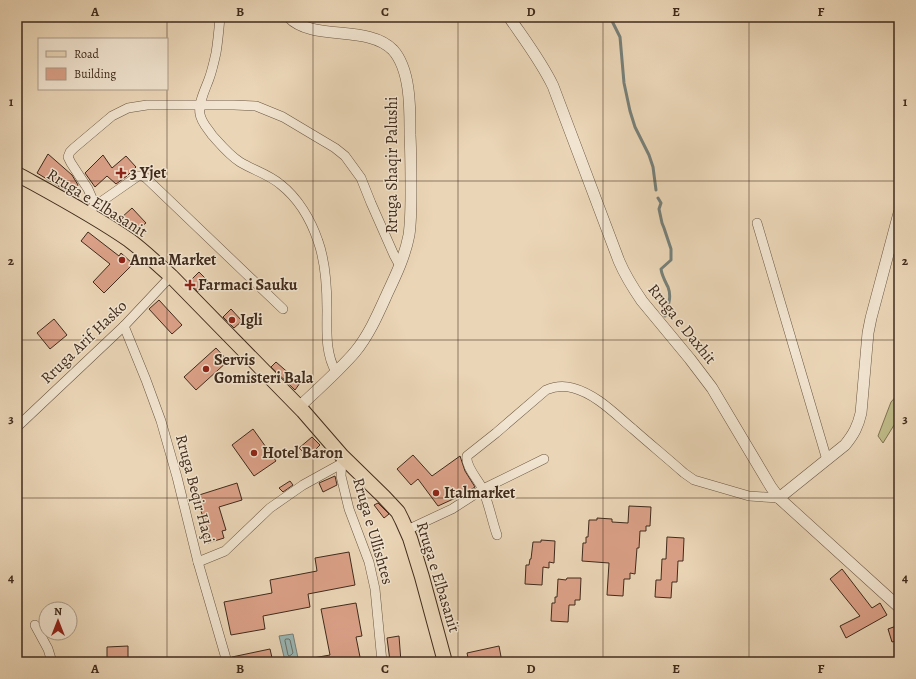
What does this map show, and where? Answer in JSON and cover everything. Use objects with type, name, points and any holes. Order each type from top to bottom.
[{"type":"main road","name":"Rruga e Elbasanit","points":[[17,174],[91,209],[149,256],[171,276],[299,407],[342,460],[393,507],[407,530],[422,577],[445,662]]},
{"type":"street","points":[[220,17],[216,52],[210,77],[200,105],[200,115],[209,131],[224,149],[240,162],[262,172],[280,184],[296,201],[307,216],[318,242],[323,259],[327,308],[327,338],[329,354],[336,372]]},
{"type":"street","name":"Rruga Shaqir Palushi","points":[[289,17],[302,26],[316,30],[377,40],[392,49],[397,55],[406,76],[410,104],[411,201],[409,233],[400,266],[377,317],[364,340],[336,372],[299,407]]},
{"type":"street","name":"Rruga e Daxhit","points":[[509,17],[547,72],[600,214],[626,277],[642,301],[712,388],[779,498],[899,606]]},
{"type":"street","points":[[283,309],[146,178],[138,176],[91,209],[88,189],[68,157],[70,152],[112,116],[128,108],[148,105],[256,106],[283,117],[335,148],[345,156],[361,178],[400,266]]},
{"type":"street","points":[[497,535],[483,490],[468,466],[466,459],[467,456],[546,390],[555,386],[572,387],[604,405],[694,480],[749,496],[779,498],[828,460],[845,445],[853,435],[858,424],[861,413],[868,333],[899,213]]},
{"type":"street","points":[[757,223],[828,460]]},
{"type":"street","name":"Rruga Arif Hasko","points":[[17,427],[124,326],[171,276]]},
{"type":"street","name":"Rruga Beqir Haçi","points":[[124,326],[161,421],[177,477],[198,562],[227,662]]},
{"type":"street","points":[[407,530],[452,509],[483,490],[544,459]]},
{"type":"street","points":[[198,562],[225,551],[270,508],[342,460]]},
{"type":"street","name":"Rruga e Ullishtes","points":[[342,460],[341,476],[349,509],[369,562],[375,589],[382,662]]},
{"type":"street","points":[[35,625],[48,649],[52,662]]},
{"type":"shaded area","points":[[899,393],[899,417],[883,443],[878,436],[891,402]]},
{"type":"water","points":[[293,634],[298,658],[285,661],[279,636]]},
{"type":"building","points":[[48,154],[72,175],[78,185],[73,195],[37,173]]},
{"type":"building","points":[[103,155],[112,168],[126,156],[136,167],[116,184],[107,176],[95,187],[85,173]]},
{"type":"building","points":[[132,208],[146,223],[134,232],[121,218]]},
{"type":"building","points":[[88,232],[119,256],[121,253],[133,264],[104,293],[93,282],[110,264],[81,241]]},
{"type":"building","points":[[199,272],[208,281],[198,292],[189,282]]},
{"type":"building","points":[[159,300],[182,325],[172,334],[149,309]]},
{"type":"building","name":"Igli","points":[[231,309],[242,321],[234,328],[223,317]]},
{"type":"building","points":[[54,319],[67,335],[50,349],[37,333]]},
{"type":"building","name":"Servis Gomisteri Bala","points":[[216,348],[228,361],[196,390],[184,377]]},
{"type":"building","points":[[276,362],[300,383],[295,390],[271,367]]},
{"type":"building","name":"Hotel Baron","points":[[253,429],[276,461],[254,476],[232,445]]},
{"type":"building","points":[[312,437],[320,445],[308,457],[299,448]]},
{"type":"building","points":[[413,455],[432,476],[460,456],[465,471],[475,487],[438,506],[418,479],[411,485],[397,469]]},
{"type":"building","points":[[335,476],[337,485],[323,492],[319,483]]},
{"type":"building","points":[[290,481],[293,485],[283,492],[279,488]]},
{"type":"building","points":[[237,483],[242,500],[219,507],[226,530],[222,531],[224,538],[208,543],[202,524],[205,523],[196,496]]},
{"type":"building","points":[[378,503],[389,514],[384,518],[374,505]]},
{"type":"building","points":[[629,506],[651,507],[650,526],[646,526],[646,531],[640,531],[635,574],[630,573],[630,579],[624,579],[623,596],[607,595],[609,563],[582,561],[583,543],[586,543],[586,537],[588,537],[589,520],[597,520],[597,518],[612,519],[612,522],[628,523]]},
{"type":"building","points":[[667,537],[684,538],[683,561],[678,561],[677,582],[672,582],[671,598],[655,597],[656,580],[661,580],[662,559],[666,559]]},
{"type":"building","points":[[541,540],[555,541],[554,563],[549,562],[549,568],[543,567],[542,585],[525,584],[526,565],[529,565],[531,559],[533,542],[541,542]]},
{"type":"building","points":[[349,552],[355,585],[308,594],[310,607],[263,616],[265,629],[231,635],[224,602],[272,593],[270,580],[317,571],[315,558]]},
{"type":"building","points":[[842,569],[872,608],[880,603],[887,615],[846,638],[840,626],[860,616],[830,579]]},
{"type":"building","points":[[567,578],[581,578],[580,600],[575,600],[575,605],[569,605],[568,622],[551,621],[552,603],[555,603],[555,597],[557,597],[558,579],[566,580]]},
{"type":"building","points":[[356,603],[362,636],[356,637],[361,662],[313,662],[313,658],[330,655],[321,609]]},
{"type":"building","points":[[899,625],[899,640],[892,642],[888,629]]},
{"type":"building","points":[[399,636],[401,662],[391,662],[387,638]]},
{"type":"building","points":[[128,646],[128,662],[107,662],[107,647]]},
{"type":"building","points":[[499,646],[502,662],[469,662],[467,653]]},
{"type":"building","points":[[270,649],[273,662],[233,662],[232,657]]},
{"type":"waterway","points":[[610,17],[620,37],[624,83],[630,111],[635,127],[649,155],[653,167],[656,190]]},
{"type":"waterway","points":[[658,198],[661,203],[659,209],[662,223],[671,249],[671,260],[661,269],[670,294],[665,316]]},
{"type":"place","name":"3 Yjet","points":[[121,173]]},
{"type":"place","name":"Anna Market","points":[[122,260]]},
{"type":"place","name":"Farmaci Sauku","points":[[190,285]]},
{"type":"place","name":"Igli","points":[[232,320]]},
{"type":"place","name":"Servis Gomisteri Bala","points":[[206,369]]},
{"type":"place","name":"Hotel Baron","points":[[254,453]]},
{"type":"place","name":"Italmarket","points":[[436,493]]}]
